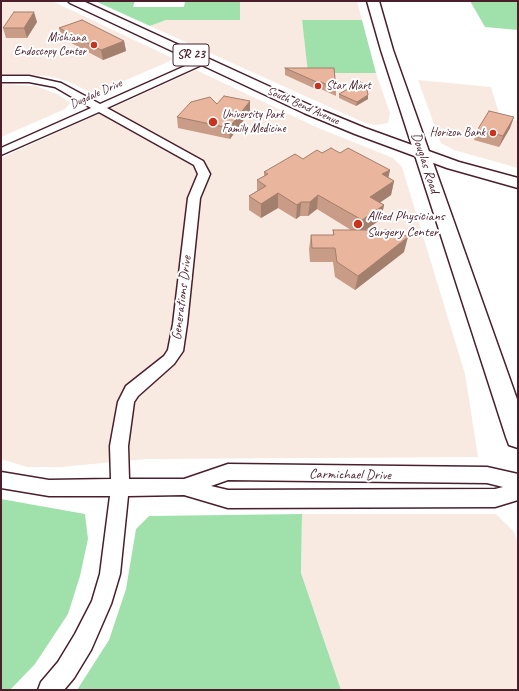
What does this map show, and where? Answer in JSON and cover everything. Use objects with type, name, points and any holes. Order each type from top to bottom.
[{"type":"street","name":"South Bend Avenue","points":[[74,1],[309,110],[422,154],[518,183]]},
{"type":"street","name":"Douglas Road","points":[[373,1],[387,50],[518,437]]},
{"type":"street","name":"Dugdale Drive","points":[[1,152],[95,105],[198,58]]},
{"type":"street","name":"Generations Drive","points":[[1,78],[29,79],[50,82],[70,91],[199,163],[204,169],[204,174],[194,198],[180,324],[175,351],[169,360],[132,391],[126,402],[119,446],[120,487],[110,574],[101,604],[83,642],[66,670],[49,690]]},
{"type":"street","name":"Dugdale Drive","points":[[1,143],[95,105]]},
{"type":"street","name":"Carmichael Drive","points":[[1,480],[48,488],[184,486],[228,472],[371,475],[487,475],[518,482]]},
{"type":"street","points":[[371,475],[374,498]]},
{"type":"street","name":"Carmichael Drive","points":[[184,486],[228,499],[494,498],[518,491]]},
{"type":"shaded area","points":[[1,1],[52,1],[172,58],[170,61],[96,93],[92,93],[69,82],[53,77],[25,74],[1,74]]},
{"type":"shaded area","points":[[240,1],[357,1],[362,20],[302,20],[308,72],[376,73],[390,113],[388,123],[375,125],[365,123],[150,26],[166,20],[239,20]]},
{"type":"shaded area","points":[[196,70],[316,127],[393,158],[402,167],[465,374],[478,457],[146,459],[60,467],[27,467],[1,459],[1,158]]},
{"type":"shaded area","points":[[418,80],[491,87],[500,117],[518,121],[518,168],[454,150],[441,143]]},
{"type":"shaded area","points":[[1,84],[36,86],[59,95],[70,103],[65,109],[1,137]]},
{"type":"shaded area","points":[[302,514],[496,514],[514,532],[518,545],[518,690],[341,690],[301,573]]},
{"type":"green space","points":[[95,1],[135,1],[133,7],[184,7],[185,1],[240,1],[240,20],[166,20],[150,26]]},
{"type":"green space","points":[[470,1],[518,1],[518,30],[485,27]]},
{"type":"green space","points":[[302,20],[362,20],[376,73],[308,73]]},
{"type":"green space","points":[[1,499],[85,514],[88,539],[80,576],[68,614],[35,664],[10,690],[1,690]]},
{"type":"green space","points":[[302,514],[301,573],[341,690],[77,690],[109,640],[126,589],[136,529],[149,516]]},
{"type":"building","points":[[14,12],[34,12],[24,28],[3,28]]},
{"type":"building","points":[[82,20],[124,41],[101,50],[59,28]]},
{"type":"building","points":[[285,68],[334,68],[336,89],[321,82],[319,83]]},
{"type":"building","points":[[360,82],[366,84],[368,95],[357,102],[339,94]]},
{"type":"building","points":[[224,96],[250,101],[229,128],[177,117],[191,102],[210,97],[217,104]]},
{"type":"building","points":[[489,111],[514,117],[503,136],[478,129]]},
{"type":"building","points":[[331,148],[340,153],[348,148],[390,170],[382,174],[394,181],[370,197],[384,205],[362,220],[318,195],[310,202],[301,202],[297,205],[278,193],[261,204],[249,196],[266,186],[257,180],[268,174],[264,172],[295,154],[303,159],[317,150],[322,153]]},
{"type":"building","points":[[333,230],[395,230],[408,237],[358,276],[337,262],[335,248],[312,248],[311,235],[334,235]]},
{"type":"place","name":"Michiana Endoscopy Center","points":[[94,45]]},
{"type":"place","name":"Star Mart","points":[[318,86]]},
{"type":"place","name":"University Park Family Medicine","points":[[213,122]]},
{"type":"place","name":"Horizon Bank","points":[[493,133]]},
{"type":"place","name":"Allied Physicians Surgery Center","points":[[358,224]]}]
